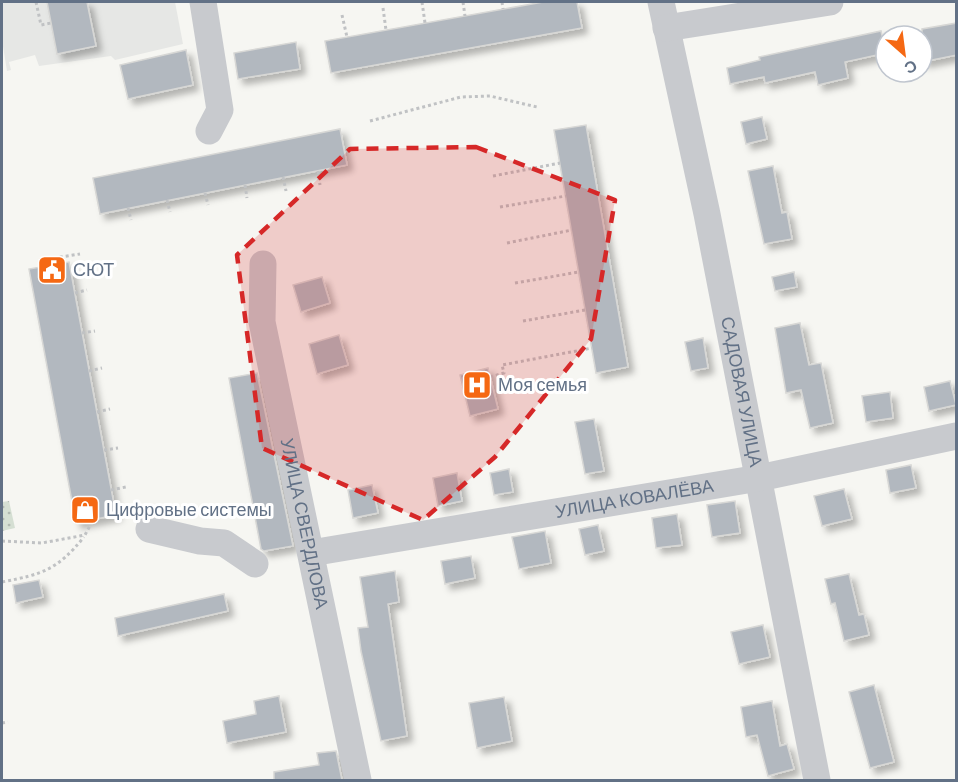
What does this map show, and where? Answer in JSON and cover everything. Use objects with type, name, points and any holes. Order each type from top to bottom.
[{"type":"street","points":[[203,2],[220,110],[209,131]]},
{"type":"street","name":"САДОВАЯ УЛИЦА","points":[[661,2],[759,478],[817,780]]},
{"type":"street","points":[[666,28],[830,2]]},
{"type":"street","name":"УЛИЦА СВЕРДЛОВА","points":[[263,264],[262,322],[358,780]]},
{"type":"street","name":"УЛИЦА КОВАЛЁВА","points":[[311,553],[759,478],[957,436]]},
{"type":"street","points":[[149,529],[200,541],[224,543],[255,564]]},
{"type":"path","points":[[36,2],[41,25],[51,23]]},
{"type":"path","points":[[422,2],[425,23]]},
{"type":"path","points":[[463,2],[465,16]]},
{"type":"path","points":[[502,2],[503,9]]},
{"type":"path","points":[[382,8],[386,30]]},
{"type":"path","points":[[342,15],[347,37]]},
{"type":"path","points":[[370,122],[461,97],[490,96],[537,107]]},
{"type":"path","points":[[493,176],[560,163]]},
{"type":"path","points":[[318,171],[320,185]]},
{"type":"path","points":[[283,177],[285,191]]},
{"type":"path","points":[[245,185],[247,198]]},
{"type":"path","points":[[205,193],[208,205]]},
{"type":"path","points":[[500,207],[566,196]]},
{"type":"path","points":[[167,201],[170,212]]},
{"type":"path","points":[[128,208],[130,220]]},
{"type":"path","points":[[507,243],[572,230]]},
{"type":"path","points":[[49,266],[48,259],[80,254]]},
{"type":"path","points":[[515,283],[579,272]]},
{"type":"path","points":[[75,293],[87,290]]},
{"type":"path","points":[[523,321],[585,309]]},
{"type":"path","points":[[82,333],[96,331]]},
{"type":"path","points":[[490,376],[504,373],[502,365],[592,348]]},
{"type":"path","points":[[89,371],[102,368]]},
{"type":"path","points":[[97,411],[110,409]]},
{"type":"path","points":[[104,450],[118,448]]},
{"type":"path","points":[[111,490],[126,487]]},
{"type":"path","points":[[2,582],[47,571],[65,560],[85,535],[93,520]]},
{"type":"path","points":[[2,541],[42,543],[85,535]]},
{"type":"path","points":[[2,723],[8,722]]},
{"type":"highlighted area","points":[[476,147],[615,200],[591,339],[495,457],[423,520],[262,448],[237,255],[350,149]]},
{"type":"shaded area","points":[[2,2],[175,2],[183,44],[115,60],[111,56],[39,66],[35,55],[9,62],[11,70],[7,71],[2,40]]},
{"type":"shaded area","points":[[9,501],[15,528],[2,531],[2,502]]},
{"type":"building","points":[[47,2],[87,2],[96,46],[57,54]]},
{"type":"building","points":[[543,2],[577,2],[582,28],[331,73],[325,41]]},
{"type":"building","points":[[957,23],[957,55],[934,60],[934,27]]},
{"type":"building","points":[[874,32],[874,56],[845,62],[848,78],[818,85],[815,72],[765,83],[764,77],[730,84],[727,68],[760,60],[759,57]]},
{"type":"building","points":[[296,42],[300,69],[238,79],[234,53]]},
{"type":"building","points":[[186,50],[193,85],[128,99],[120,65]]},
{"type":"building","points":[[762,117],[767,139],[746,144],[741,122]]},
{"type":"building","points":[[586,125],[628,367],[596,373],[554,130]]},
{"type":"building","points":[[340,129],[347,165],[100,214],[93,178]]},
{"type":"building","points":[[773,166],[782,213],[787,212],[792,239],[764,244],[748,171]]},
{"type":"building","points":[[69,262],[116,515],[76,523],[29,269]]},
{"type":"building","points":[[794,272],[797,287],[775,291],[772,277]]},
{"type":"building","points":[[322,277],[330,303],[301,312],[293,285]]},
{"type":"building","points":[[800,323],[809,365],[821,363],[833,423],[810,428],[801,390],[786,393],[775,328]]},
{"type":"building","points":[[339,335],[348,365],[317,374],[309,344]]},
{"type":"building","points":[[703,338],[708,368],[691,371],[685,342]]},
{"type":"building","points":[[488,368],[498,409],[470,416],[460,375]]},
{"type":"building","points":[[257,373],[293,546],[264,551],[261,549],[229,378]]},
{"type":"building","points":[[950,381],[956,405],[929,411],[924,387]]},
{"type":"building","points":[[890,392],[893,418],[866,422],[862,396]]},
{"type":"building","points":[[594,419],[604,471],[585,474],[575,422]]},
{"type":"building","points":[[911,465],[916,488],[890,493],[886,470]]},
{"type":"building","points":[[509,469],[513,492],[494,495],[490,473]]},
{"type":"building","points":[[457,473],[462,501],[438,506],[433,478]]},
{"type":"building","points":[[372,485],[378,513],[353,518],[348,490]]},
{"type":"building","points":[[844,489],[852,519],[822,526],[814,496]]},
{"type":"building","points":[[735,501],[740,533],[712,537],[707,505]]},
{"type":"building","points":[[677,514],[682,545],[656,548],[652,518]]},
{"type":"building","points":[[598,525],[604,551],[585,555],[579,529]]},
{"type":"building","points":[[545,531],[551,563],[519,569],[512,537]]},
{"type":"building","points":[[471,556],[475,578],[445,584],[441,561]]},
{"type":"building","points":[[395,571],[399,602],[388,604],[407,736],[381,741],[358,628],[368,627],[360,577]]},
{"type":"building","points":[[849,574],[859,615],[864,614],[869,635],[844,641],[835,603],[831,604],[825,579]]},
{"type":"building","points":[[39,580],[43,597],[16,603],[13,585]]},
{"type":"building","points":[[224,594],[228,611],[118,636],[115,618]]},
{"type":"building","points":[[763,625],[770,657],[739,664],[731,632]]},
{"type":"building","points":[[874,685],[894,762],[870,768],[849,692]]},
{"type":"building","points":[[279,696],[286,732],[227,743],[223,721],[256,714],[254,701]]},
{"type":"building","points":[[504,697],[512,741],[477,748],[469,703]]},
{"type":"building","points":[[772,701],[780,746],[787,744],[794,769],[768,776],[757,735],[746,737],[741,707]]},
{"type":"building","points":[[336,751],[342,780],[274,780],[274,772],[319,765],[317,753]]},
{"type":"place","name":"СЮТ","points":[[52,270]]},
{"type":"place","name":"Моя семья","points":[[477,385]]},
{"type":"place","name":"Цифровые системы","points":[[85,510]]}]
